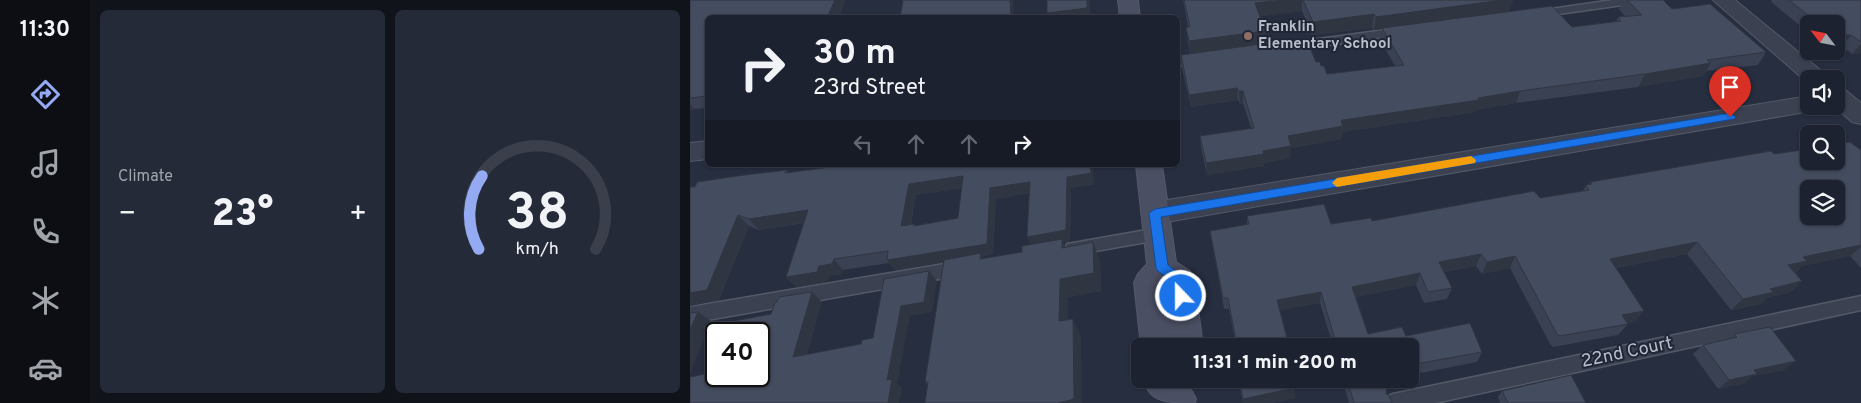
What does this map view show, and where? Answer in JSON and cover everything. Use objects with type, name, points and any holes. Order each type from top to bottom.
[{"type":"street","points":[[1128,0],[1130,15]]},
{"type":"street","points":[[1723,0],[1806,70]]},
{"type":"street","points":[[1845,99],[1861,116]]},
{"type":"street","points":[[1156,224],[1800,106]]},
{"type":"street","points":[[690,152],[705,150]]},
{"type":"street","points":[[1149,167],[1162,268],[1179,280],[1186,338]]},
{"type":"street","points":[[1156,338],[1149,283],[1162,268]]},
{"type":"lane","points":[[1532,0],[1542,13]]},
{"type":"lane","points":[[1522,16],[1637,0]]},
{"type":"lane","points":[[1276,49],[1414,30]]},
{"type":"lane","points":[[1180,62],[1217,57]]},
{"type":"lane","points":[[1054,252],[1156,224]]},
{"type":"lane","points":[[690,315],[976,266]]},
{"type":"lane","points":[[945,290],[948,271]]},
{"type":"lane","name":"22nd Court","points":[[1393,403],[1861,303]]},
{"type":"building","points":[[690,0],[835,0],[828,15],[705,15],[705,96],[690,98]]},
{"type":"building","points":[[903,0],[1010,0],[1011,15],[900,15]]},
{"type":"building","points":[[1047,0],[1087,0],[1087,8],[1047,13]]},
{"type":"building","points":[[1184,0],[1285,0],[1255,3],[1265,31],[1189,41],[1186,27],[1190,27]]},
{"type":"building","points":[[1303,0],[1502,0],[1376,17],[1374,14],[1313,22]]},
{"type":"building","points":[[1627,0],[1663,0],[1672,9],[1710,4],[1766,52],[1707,60],[1711,63],[1645,74],[1520,91],[1478,98],[1479,100],[1343,120],[1341,121],[1343,126],[1288,136],[1291,146],[1263,151],[1264,154],[1206,163],[1200,136],[1254,128],[1243,91],[1239,91],[1237,88],[1189,95],[1181,55],[1268,43],[1269,45],[1307,41],[1316,62],[1320,62],[1321,66],[1324,66],[1327,74],[1404,65],[1382,28],[1552,6],[1572,27],[1621,21],[1618,17],[1642,15]]},
{"type":"building","points":[[1789,0],[1861,0],[1861,42],[1851,35],[1845,34],[1845,15],[1808,15]]},
{"type":"building","points":[[1850,142],[1861,150],[1861,245],[1803,257],[1807,261],[1788,265],[1802,281],[1770,289],[1774,292],[1743,299],[1697,242],[1610,259],[1644,311],[1622,315],[1628,324],[1560,336],[1557,334],[1515,256],[1487,262],[1481,254],[1439,262],[1452,288],[1428,292],[1420,273],[1352,287],[1368,334],[1402,327],[1406,336],[1470,323],[1482,352],[1419,363],[1419,338],[1335,338],[1321,292],[1277,300],[1287,338],[1236,338],[1228,298],[1223,298],[1210,231],[1249,224],[1247,216],[1324,204],[1331,224],[1371,218],[1372,221],[1534,191],[1540,198],[1589,190],[1586,185],[1592,184],[1590,182],[1771,151],[1774,154],[1800,150],[1800,170],[1845,170],[1845,143]]},
{"type":"building","points":[[831,167],[1090,167],[1091,173],[1067,177],[1066,230],[1027,237],[1030,182],[990,188],[987,244],[887,260],[888,251],[834,259],[832,264],[819,266],[817,272],[786,277],[808,210],[749,219],[738,215],[707,290],[690,293],[690,187],[695,187],[697,182],[787,170],[785,173]],"holes":[[[963,176],[958,218],[914,226],[914,224],[901,226],[909,184]]]},
{"type":"building","points":[[1062,239],[1062,248],[1093,242],[1094,273],[1060,279],[1059,321],[1073,319],[1074,398],[1057,403],[925,403],[928,382],[925,382],[944,260],[981,253],[980,259],[1022,252],[1022,246]]},
{"type":"building","points":[[929,271],[924,302],[901,306],[887,380],[892,379],[888,403],[690,403],[690,377],[705,374],[705,387],[770,387],[770,322],[734,321],[771,314],[779,297],[812,292],[793,357],[861,344],[862,340],[873,338],[884,279]]},
{"type":"building","points":[[698,312],[690,330],[690,313]]},
{"type":"building","points":[[1770,327],[1796,361],[1754,370],[1757,374],[1729,380],[1703,345],[1737,337],[1734,334]]},
{"type":"building","points":[[1571,375],[1586,403],[1508,403],[1502,391]]},
{"type":"building","points":[[1241,388],[1295,388],[1243,399]]},
{"type":"building","points":[[1350,388],[1387,388],[1386,394],[1389,395],[1392,403],[1354,403]]},
{"type":"slow traffic","points":[[1337,183],[1471,160]]},
{"type":"place","name":"Franklin Elementary School","points":[[1248,36]]},
{"type":"route","points":[[1181,296],[1179,280],[1162,268],[1155,213],[1730,117]]}]
